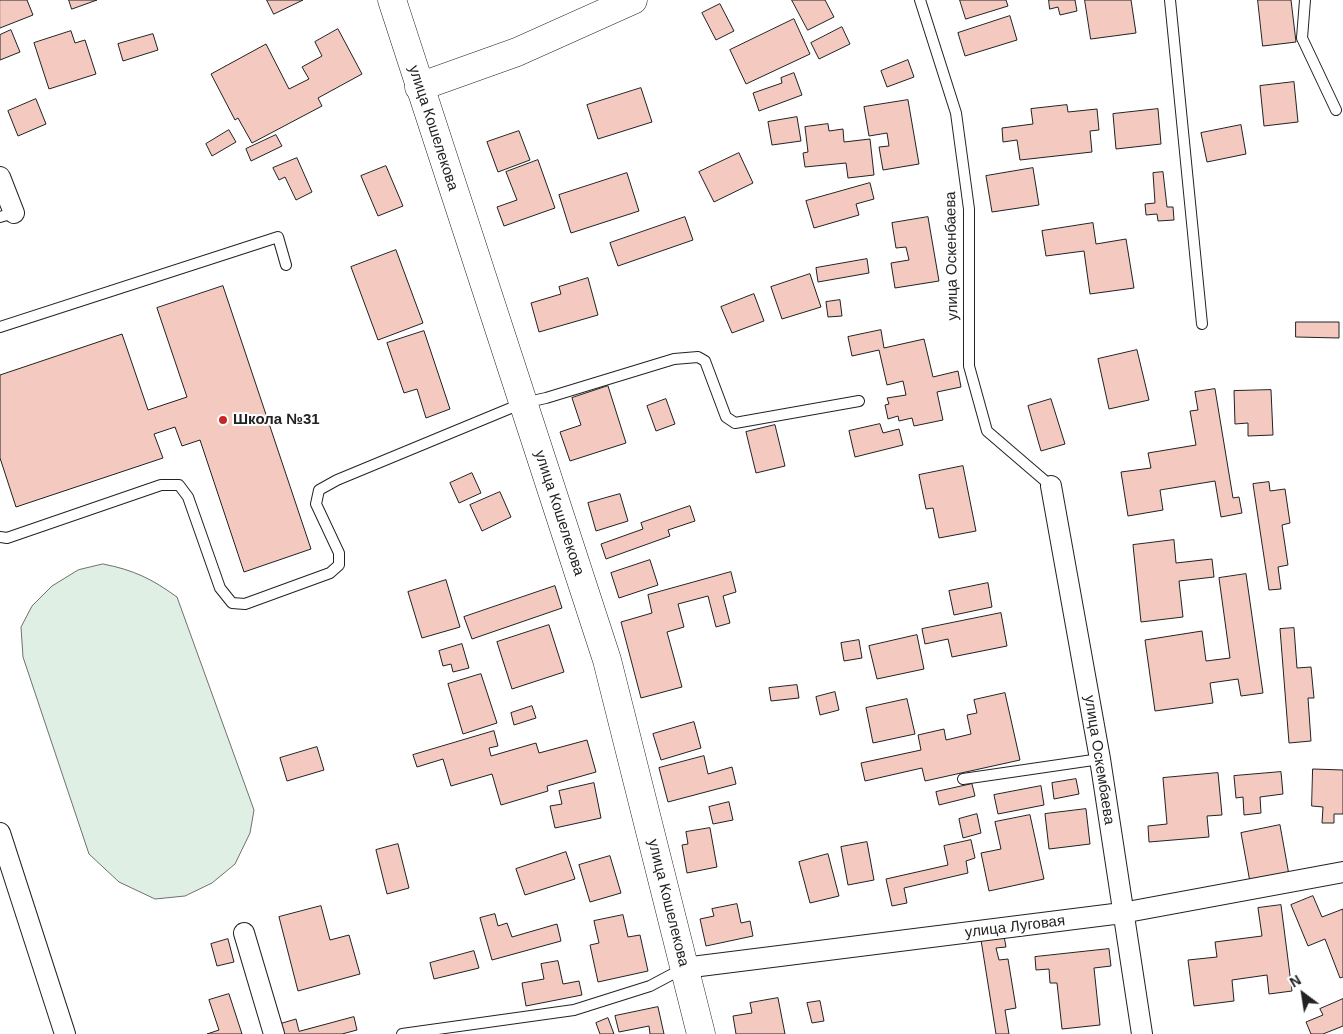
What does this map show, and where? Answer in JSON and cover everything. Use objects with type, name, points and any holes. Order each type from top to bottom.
[{"type":"main road","name":"улица Кошелекова","points":[[392,0],[607,660],[701,1034]]},
{"type":"main road","points":[[419,87],[517,52],[633,0]]},
{"type":"street","points":[[0,176],[7,215]]},
{"type":"street","name":"улица Оскембаева","points":[[1051,486],[1100,759],[1122,913],[1142,1034]]},
{"type":"street","points":[[0,833],[65,1034]]},
{"type":"street","name":"улица Луговая","points":[[684,968],[1122,913],[1343,872]]},
{"type":"street","points":[[244,932],[274,1034]]},
{"type":"lane","name":"улица Оскенбаева","points":[[920,0],[956,113],[969,209],[969,366],[986,431],[1051,486]]},
{"type":"lane","points":[[1170,0],[1202,324]]},
{"type":"lane","points":[[1305,0],[1302,38],[1336,110]]},
{"type":"lane","points":[[0,327],[278,237],[286,265]]},
{"type":"lane","points":[[0,537],[7,538],[161,485],[179,485],[188,497],[220,588],[232,603],[245,604],[330,573],[340,565],[339,553],[316,504],[319,490],[346,476],[523,403],[546,398],[674,359],[698,357],[705,361],[726,417],[735,423],[859,401]]},
{"type":"lane","points":[[963,779],[1100,759]]},
{"type":"lane","points":[[402,1034],[574,1010],[650,986],[684,968]]},
{"type":"green space","points":[[103,564],[142,576],[177,597],[254,810],[250,833],[235,864],[212,883],[185,896],[155,899],[119,882],[89,854],[23,657],[21,627],[32,606],[52,586],[78,570]]},
{"type":"building","points":[[0,0],[27,0],[33,15],[0,28]]},
{"type":"building","points":[[69,0],[97,0],[72,9]]},
{"type":"building","points":[[267,0],[303,0],[274,14]]},
{"type":"building","points":[[792,0],[825,0],[834,17],[808,30]]},
{"type":"building","points":[[960,0],[1006,0],[1008,6],[966,19]]},
{"type":"building","points":[[1049,0],[1075,0],[1077,11],[1060,15],[1058,7],[1050,9]]},
{"type":"building","points":[[1085,0],[1131,0],[1136,33],[1091,39]]},
{"type":"building","points":[[1258,0],[1291,0],[1296,42],[1263,46]]},
{"type":"building","points":[[720,4],[734,31],[716,40],[702,13]]},
{"type":"building","points":[[1010,16],[1017,40],[965,56],[958,33]]},
{"type":"building","points":[[794,19],[810,54],[746,84],[730,50]]},
{"type":"building","points":[[842,27],[850,44],[819,59],[811,43]]},
{"type":"building","points":[[338,29],[362,74],[318,98],[322,106],[252,143],[238,118],[235,120],[211,74],[266,44],[289,89],[309,79],[302,67],[322,56],[315,42]]},
{"type":"building","points":[[11,30],[20,52],[0,60],[0,35]]},
{"type":"building","points":[[71,31],[75,43],[85,40],[96,74],[49,89],[34,43]]},
{"type":"building","points":[[153,34],[158,50],[123,61],[118,44]]},
{"type":"building","points":[[908,60],[914,77],[887,87],[881,71]]},
{"type":"building","points":[[794,73],[802,95],[759,111],[753,93],[782,83],[781,78]]},
{"type":"building","points":[[1294,82],[1298,122],[1264,126],[1260,86]]},
{"type":"building","points":[[641,88],[652,122],[598,139],[587,105]]},
{"type":"building","points":[[36,99],[46,124],[18,136],[8,111]]},
{"type":"building","points":[[908,100],[919,164],[883,170],[879,147],[889,146],[887,133],[869,136],[864,107]]},
{"type":"building","points":[[1067,105],[1068,112],[1097,109],[1099,130],[1090,131],[1092,152],[1020,160],[1017,140],[1003,142],[1002,128],[1033,124],[1031,109]]},
{"type":"building","points":[[1158,109],[1161,144],[1116,149],[1113,114]]},
{"type":"building","points":[[797,117],[801,141],[772,145],[768,122]]},
{"type":"building","points":[[828,124],[829,131],[843,129],[844,142],[870,139],[874,175],[848,178],[846,163],[805,167],[803,153],[808,152],[805,127]]},
{"type":"building","points":[[1241,125],[1246,154],[1207,162],[1201,133]]},
{"type":"building","points":[[229,130],[236,142],[212,156],[206,144]]},
{"type":"building","points":[[519,131],[530,160],[498,172],[487,142]]},
{"type":"building","points":[[276,135],[282,146],[251,161],[246,149]]},
{"type":"building","points":[[739,153],[753,183],[714,202],[699,172]]},
{"type":"building","points":[[297,158],[312,192],[296,200],[285,177],[279,180],[273,168]]},
{"type":"building","points":[[538,160],[555,208],[504,226],[497,207],[517,200],[506,172]]},
{"type":"building","points":[[386,166],[403,206],[378,216],[361,176]]},
{"type":"building","points":[[1033,168],[1039,205],[992,212],[986,176]]},
{"type":"building","points":[[1163,172],[1167,207],[1173,207],[1174,220],[1158,221],[1157,214],[1146,215],[1145,204],[1155,203],[1153,173]]},
{"type":"building","points":[[627,173],[639,211],[571,233],[559,195]]},
{"type":"building","points":[[870,183],[874,199],[856,204],[859,215],[814,228],[806,201]]},
{"type":"building","points":[[685,217],[693,240],[618,266],[610,243]]},
{"type":"building","points":[[928,217],[939,281],[895,288],[891,263],[909,260],[906,247],[896,248],[892,223]]},
{"type":"building","points":[[1093,223],[1096,244],[1126,239],[1134,288],[1090,294],[1084,251],[1046,256],[1042,231]]},
{"type":"building","points":[[396,250],[423,323],[378,340],[351,267]]},
{"type":"building","points":[[867,259],[869,273],[818,282],[816,268]]},
{"type":"building","points":[[810,274],[821,307],[782,319],[771,287]]},
{"type":"building","points":[[588,278],[598,315],[539,332],[531,303],[561,294],[559,287]]},
{"type":"building","points":[[223,286],[311,549],[244,572],[200,440],[182,446],[175,427],[154,434],[163,458],[16,507],[0,458],[0,375],[122,334],[148,410],[187,397],[157,308]]},
{"type":"building","points":[[754,294],[764,321],[732,333],[721,307]]},
{"type":"building","points":[[840,300],[842,316],[828,317],[826,302]]},
{"type":"building","points":[[1296,322],[1339,322],[1339,338],[1296,337]]},
{"type":"building","points":[[881,330],[884,348],[924,339],[933,377],[958,371],[961,387],[937,392],[943,420],[914,426],[912,418],[899,421],[898,416],[888,419],[885,405],[889,404],[887,398],[906,395],[903,381],[887,385],[879,350],[852,356],[848,337]]},
{"type":"building","points":[[424,331],[450,409],[426,418],[417,389],[404,393],[387,343]]},
{"type":"building","points":[[1137,350],[1149,400],[1109,409],[1098,359]]},
{"type":"building","points":[[608,386],[626,443],[570,461],[560,432],[581,425],[572,398]]},
{"type":"building","points":[[1215,389],[1233,498],[1239,497],[1242,513],[1221,517],[1215,481],[1160,490],[1163,510],[1128,516],[1121,472],[1151,468],[1148,453],[1196,445],[1190,411],[1198,410],[1195,392]]},
{"type":"building","points":[[1271,390],[1273,435],[1248,436],[1248,423],[1235,424],[1234,391]]},
{"type":"building","points":[[666,399],[675,424],[656,431],[647,406]]},
{"type":"building","points":[[1051,399],[1065,444],[1041,451],[1028,406]]},
{"type":"building","points":[[880,424],[883,433],[899,429],[903,445],[855,457],[849,431]]},
{"type":"building","points":[[775,425],[785,466],[756,473],[746,432]]},
{"type":"building","points":[[963,466],[976,531],[939,538],[933,508],[926,509],[919,475]]},
{"type":"building","points":[[472,473],[481,493],[459,503],[450,483]]},
{"type":"building","points":[[1269,482],[1270,491],[1285,489],[1290,523],[1282,525],[1288,565],[1278,567],[1281,589],[1269,590],[1253,484]]},
{"type":"building","points":[[500,492],[511,517],[482,531],[470,505]]},
{"type":"building","points":[[620,494],[628,521],[596,531],[588,503]]},
{"type":"building","points":[[690,506],[695,521],[668,530],[670,536],[606,559],[601,544],[643,529],[641,523]]},
{"type":"building","points":[[1174,540],[1176,563],[1212,559],[1214,577],[1179,581],[1183,617],[1141,622],[1133,545]]},
{"type":"building","points":[[650,560],[658,585],[619,598],[611,573]]},
{"type":"building","points":[[731,572],[736,592],[723,596],[730,623],[716,627],[708,596],[678,604],[684,627],[667,632],[682,687],[641,698],[621,622],[652,613],[648,595]]},
{"type":"building","points":[[1246,574],[1263,693],[1241,696],[1238,679],[1210,683],[1213,703],[1155,711],[1145,640],[1202,631],[1206,661],[1230,658],[1219,578]]},
{"type":"building","points":[[446,580],[460,627],[422,638],[408,592]]},
{"type":"building","points":[[988,583],[992,607],[954,615],[949,591]]},
{"type":"building","points":[[555,586],[562,608],[472,639],[464,617]]},
{"type":"building","points":[[1001,613],[1007,646],[952,657],[948,639],[925,644],[922,629]]},
{"type":"building","points":[[549,625],[564,672],[512,689],[497,642]]},
{"type":"building","points":[[1294,628],[1297,668],[1311,667],[1314,698],[1308,698],[1311,741],[1289,743],[1280,629]]},
{"type":"building","points":[[917,635],[924,669],[877,679],[869,646]]},
{"type":"building","points":[[859,640],[862,658],[844,661],[841,643]]},
{"type":"building","points":[[462,644],[469,668],[453,672],[451,664],[443,666],[439,651]]},
{"type":"building","points":[[481,674],[497,723],[463,734],[448,684]]},
{"type":"building","points":[[797,685],[799,698],[771,701],[769,688]]},
{"type":"building","points":[[835,692],[839,710],[820,715],[816,697]]},
{"type":"building","points":[[1005,693],[1020,760],[925,781],[922,768],[865,781],[861,763],[921,750],[918,735],[944,729],[946,740],[971,734],[967,715],[977,713],[974,700]]},
{"type":"building","points":[[907,699],[915,734],[873,743],[866,708]]},
{"type":"building","points":[[532,706],[536,718],[514,725],[511,713]]},
{"type":"building","points":[[694,722],[701,748],[661,760],[653,734]]},
{"type":"building","points":[[494,731],[498,746],[489,748],[491,756],[536,743],[539,753],[587,740],[596,772],[547,786],[548,791],[501,805],[492,774],[451,786],[443,759],[417,767],[413,755]]},
{"type":"building","points":[[317,747],[324,770],[287,781],[280,758]]},
{"type":"building","points":[[704,756],[708,774],[732,767],[736,784],[668,802],[659,768]]},
{"type":"building","points":[[1313,769],[1343,770],[1343,814],[1334,814],[1334,823],[1322,823],[1323,807],[1312,806]]},
{"type":"building","points":[[1281,772],[1283,794],[1260,797],[1261,813],[1244,815],[1243,797],[1236,798],[1234,776]]},
{"type":"building","points":[[1218,773],[1222,815],[1207,816],[1209,837],[1149,842],[1148,826],[1167,824],[1163,778]]},
{"type":"building","points":[[1076,779],[1079,794],[1054,799],[1052,783]]},
{"type":"building","points":[[594,783],[601,818],[555,828],[550,806],[562,804],[559,791]]},
{"type":"building","points":[[972,784],[975,796],[939,805],[936,792]]},
{"type":"building","points":[[1041,786],[1044,805],[998,814],[994,795]]},
{"type":"building","points":[[729,802],[733,820],[713,824],[709,807]]},
{"type":"building","points":[[1086,809],[1090,844],[1049,849],[1045,814]]},
{"type":"building","points":[[977,814],[981,833],[963,838],[959,819]]},
{"type":"building","points":[[1030,815],[1044,879],[989,891],[981,853],[1001,849],[995,822]]},
{"type":"building","points":[[1280,825],[1289,875],[1250,882],[1241,833]]},
{"type":"building","points":[[710,828],[717,867],[687,873],[682,845],[688,844],[686,832]]},
{"type":"building","points":[[971,840],[975,858],[966,861],[968,873],[904,888],[907,903],[892,906],[886,879],[948,865],[944,846]]},
{"type":"building","points":[[867,842],[874,880],[848,885],[841,847]]},
{"type":"building","points":[[398,844],[409,888],[387,894],[376,850]]},
{"type":"building","points":[[566,852],[575,879],[525,895],[516,869]]},
{"type":"building","points":[[828,854],[839,896],[810,903],[799,862]]},
{"type":"building","points":[[610,856],[621,893],[590,902],[579,865]]},
{"type":"building","points":[[1313,896],[1322,917],[1343,909],[1343,977],[1340,978],[1325,939],[1308,946],[1291,905]]},
{"type":"building","points":[[737,904],[741,923],[750,921],[753,936],[706,946],[700,919],[714,916],[712,909]]},
{"type":"building","points":[[1281,905],[1292,991],[1269,994],[1267,975],[1232,980],[1234,1001],[1194,1006],[1188,960],[1217,957],[1215,942],[1262,936],[1258,908]]},
{"type":"building","points":[[321,906],[330,940],[349,935],[360,974],[298,991],[279,917]]},
{"type":"building","points":[[495,914],[498,926],[507,923],[512,937],[557,924],[561,941],[492,960],[480,918]]},
{"type":"building","points":[[623,915],[628,937],[640,935],[648,971],[598,982],[590,945],[599,943],[594,921]]},
{"type":"building","points":[[1004,936],[1006,947],[996,948],[999,960],[1008,959],[1016,1008],[1005,1010],[1009,1034],[996,1034],[981,940]]},
{"type":"building","points":[[228,939],[234,962],[217,966],[211,944]]},
{"type":"building","points":[[1109,949],[1111,966],[1094,968],[1100,1025],[1062,1029],[1057,983],[1050,983],[1049,969],[1036,970],[1035,957]]},
{"type":"building","points":[[474,951],[479,968],[434,979],[430,963]]},
{"type":"building","points":[[558,961],[563,984],[579,981],[582,995],[526,1006],[522,983],[544,979],[541,964]]},
{"type":"building","points":[[229,994],[242,1034],[207,1034],[219,1030],[209,1000]]},
{"type":"building","points":[[778,998],[785,1034],[736,1034],[733,1016],[752,1013],[750,1003]]},
{"type":"building","points":[[1343,999],[1343,1026],[1323,1034],[1311,1034],[1306,1022],[1323,1015],[1320,1009]]},
{"type":"building","points":[[820,1001],[824,1021],[812,1023],[807,1003]]},
{"type":"building","points":[[658,1007],[664,1034],[650,1034],[649,1026],[619,1032],[615,1016]]},
{"type":"building","points":[[354,1017],[357,1030],[342,1034],[282,1034],[279,1024],[296,1019],[299,1031]]},
{"type":"building","points":[[608,1018],[614,1034],[600,1034],[596,1023]]},
{"type":"place","name":"Школа №31","points":[[223,420]]}]
